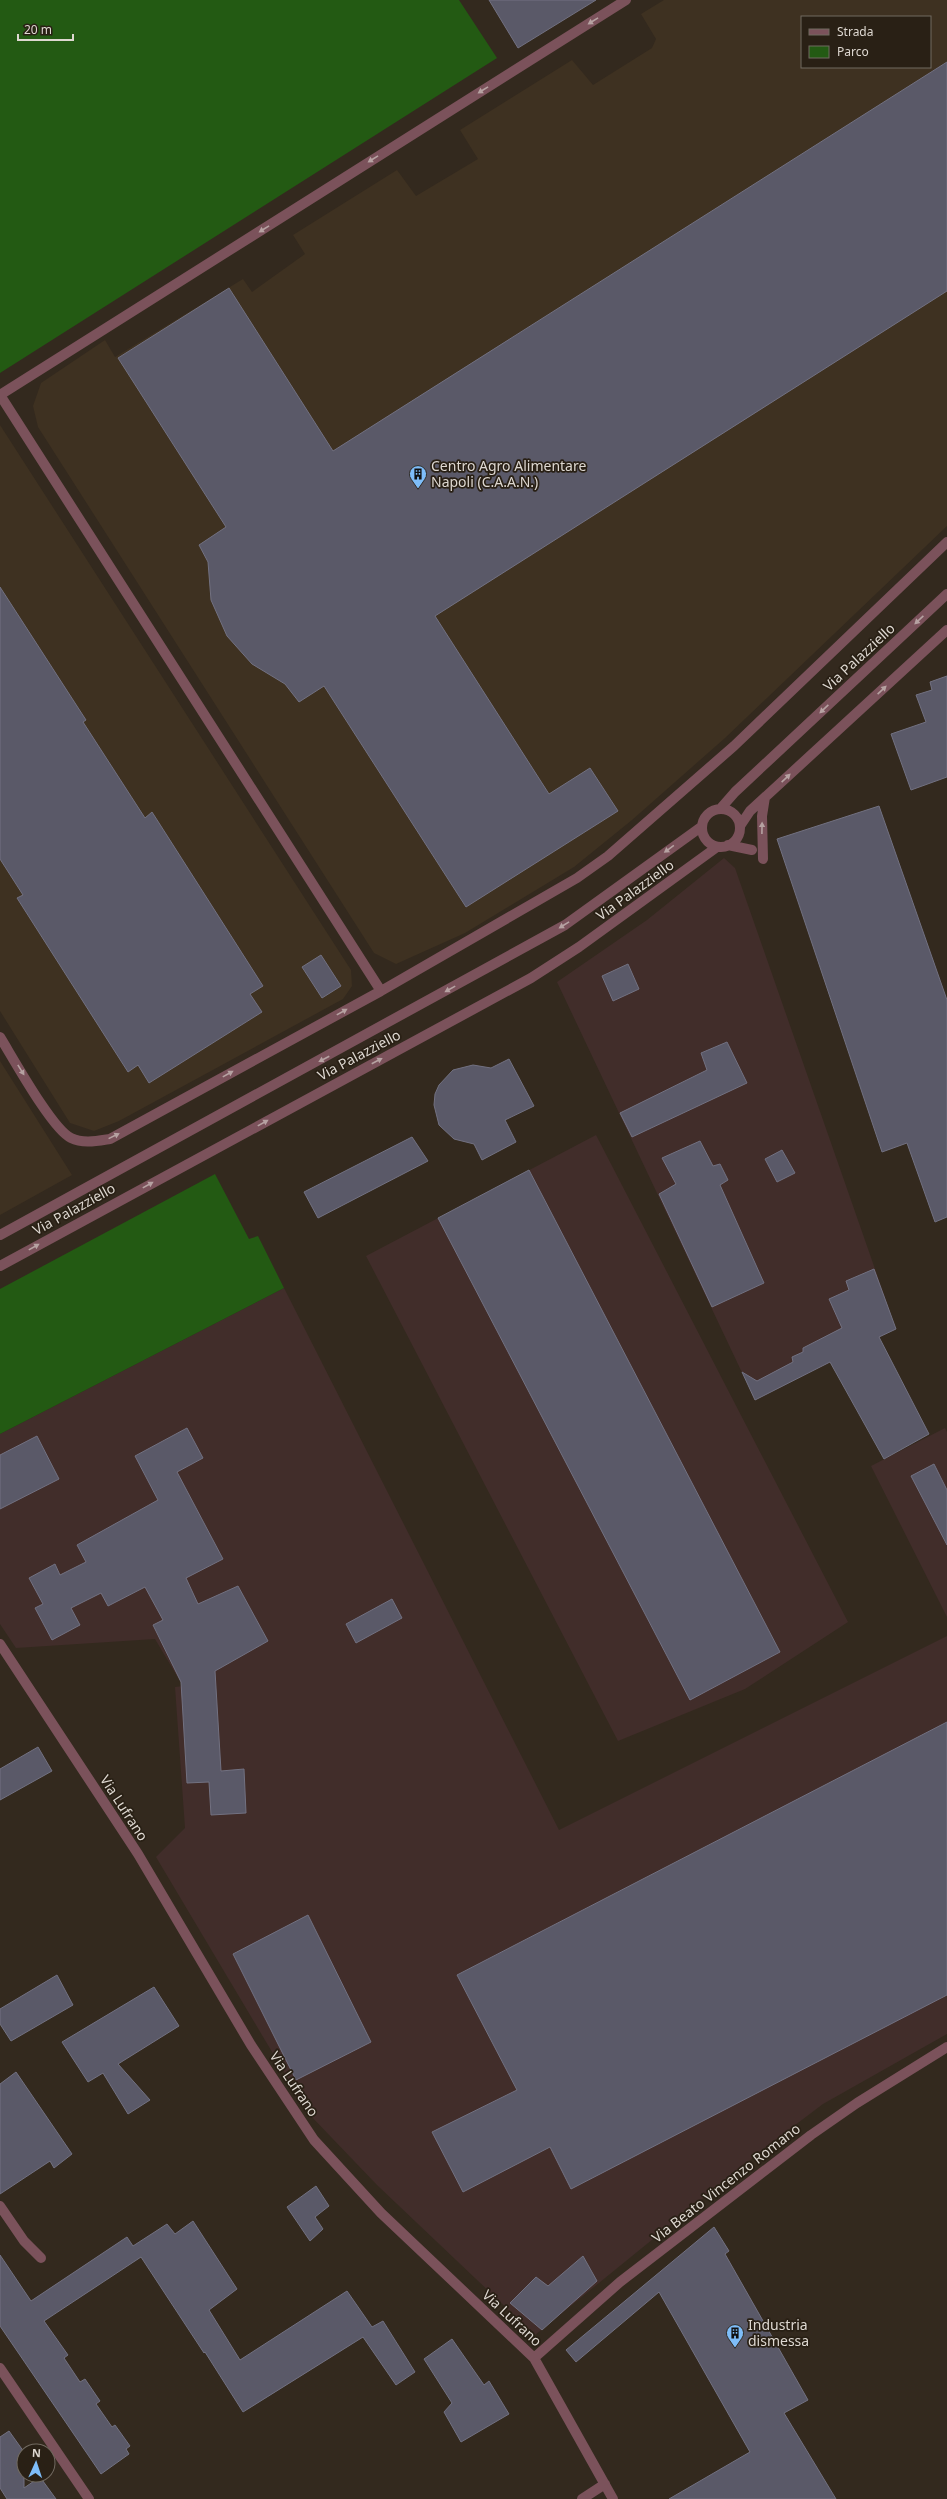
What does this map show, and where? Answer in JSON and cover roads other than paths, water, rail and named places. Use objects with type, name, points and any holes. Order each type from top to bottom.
[{"type":"street","points":[[381,991],[0,395],[626,0]]},
{"type":"street","points":[[0,1037],[52,1120],[69,1138],[86,1142],[110,1139],[381,991],[577,878],[608,856],[734,746],[947,542]]},
{"type":"street","name":"Via Palazziello","points":[[721,808],[735,792],[947,594]]},
{"type":"street","points":[[723,846],[738,836],[740,826],[750,811],[947,630]]},
{"type":"street","points":[[763,859],[762,816],[765,797]]},
{"type":"street","points":[[738,836],[752,850],[723,846],[706,840],[701,827],[709,812],[721,808],[734,814],[740,826]]},
{"type":"street","name":"Via Palazziello","points":[[0,1235],[565,925],[701,827]]},
{"type":"street","name":"Via Palazziello","points":[[0,1266],[531,978],[579,947],[723,846]]},
{"type":"street","name":"Via Lufrano","points":[[0,1644],[138,1854],[251,2045],[314,2140],[380,2213],[534,2358],[613,2499]]},
{"type":"street","name":"Via Beato Vincenzo Romano","points":[[534,2358],[620,2282],[811,2135],[857,2103],[947,2047]]},
{"type":"street","points":[[0,2206],[24,2241],[41,2258]]},
{"type":"street","points":[[0,2368],[89,2499]]},
{"type":"street","points":[[582,2499],[604,2484]]},
{"type":"place","name":"Centro Agro Alimentare Napoli (C.A.A.N.)","points":[[418,489]]},
{"type":"place","name":"Industria dismessa","points":[[735,2348]]}]
